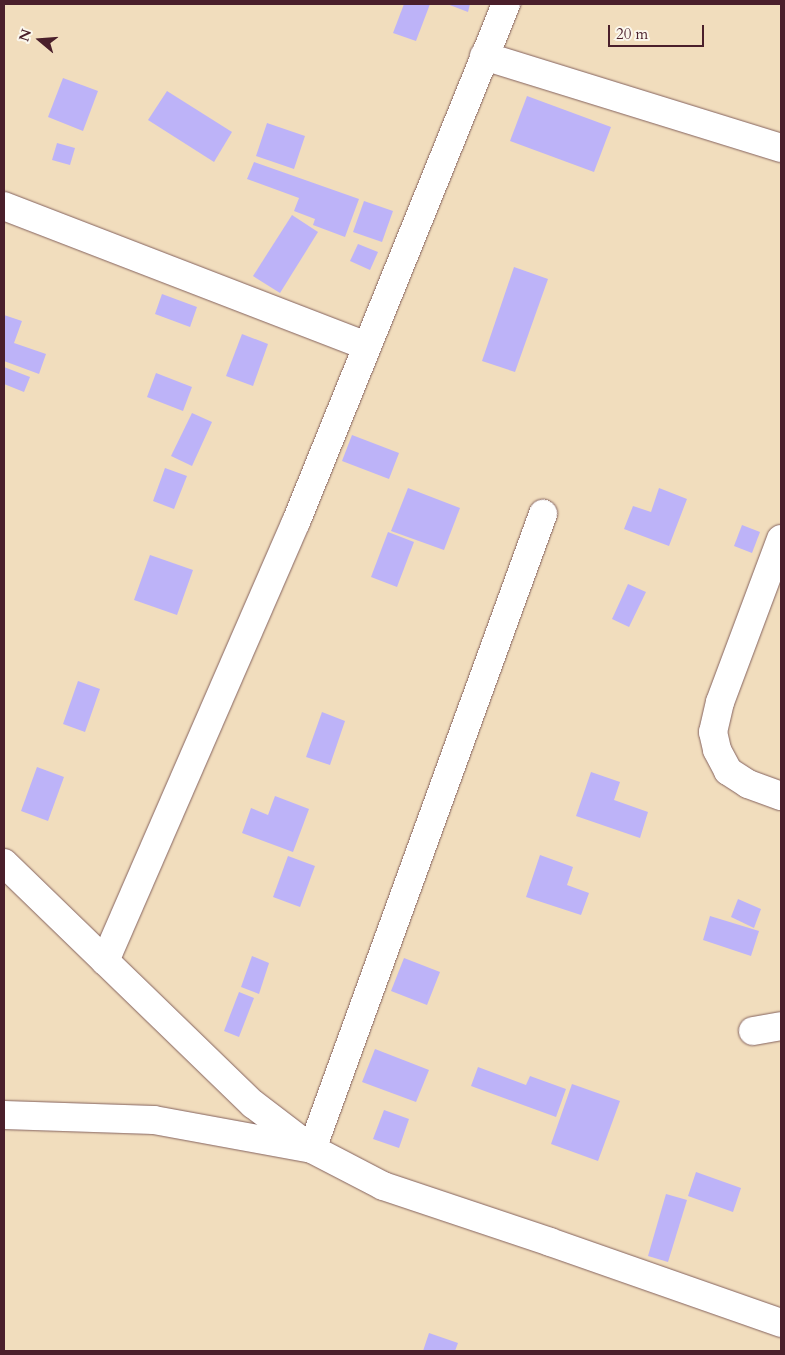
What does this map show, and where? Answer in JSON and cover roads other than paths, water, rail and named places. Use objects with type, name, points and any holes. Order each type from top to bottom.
[{"type":"street","points":[[105,961],[296,522],[506,4]]},
{"type":"street","points":[[484,56],[781,148]]},
{"type":"street","points":[[4,206],[366,346]]},
{"type":"street","points":[[312,1149],[542,514]]},
{"type":"street","points":[[781,540],[720,702],[713,732],[716,750],[728,771],[748,784],[781,796]]},
{"type":"street","points":[[4,863],[253,1104],[312,1149],[383,1186],[781,1323]]},
{"type":"street","points":[[753,1031],[781,1026]]},
{"type":"street","points":[[4,1115],[154,1120],[312,1149]]}]
